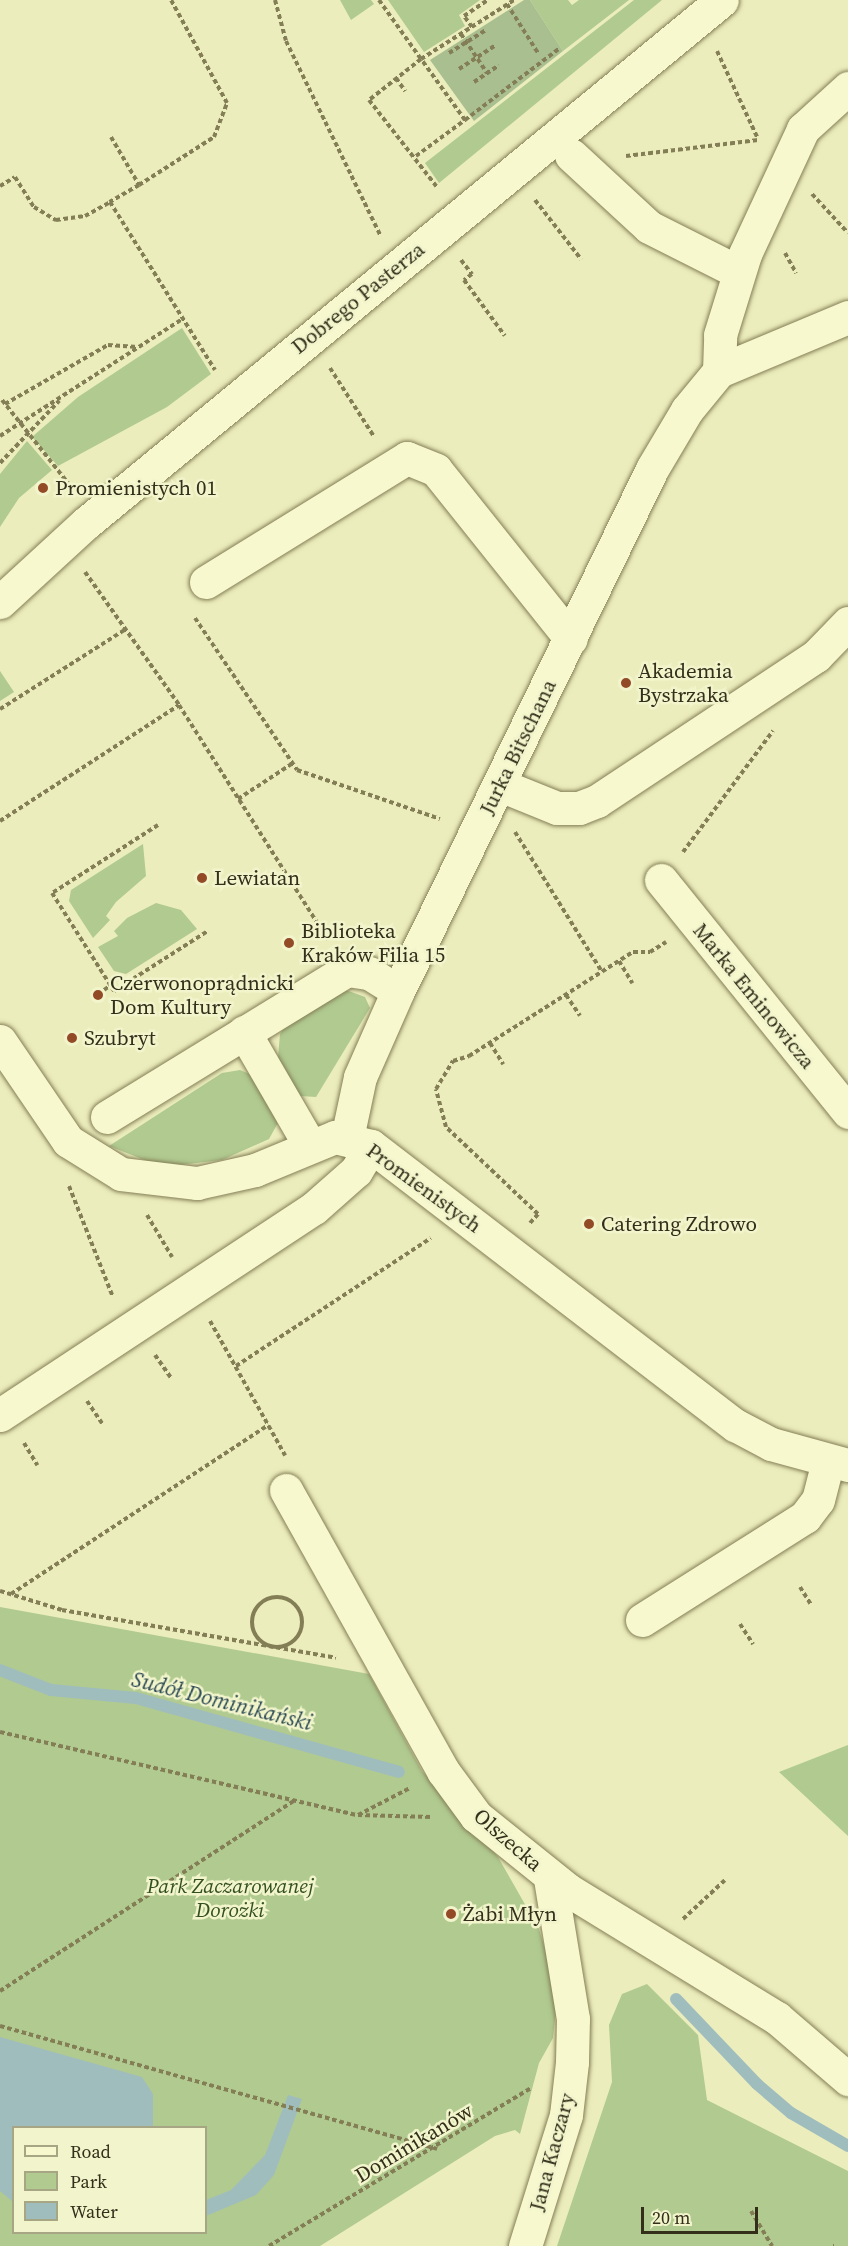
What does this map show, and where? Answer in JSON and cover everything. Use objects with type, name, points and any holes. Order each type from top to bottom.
[{"type":"street","name":"Dobrego Pasterza","points":[[0,602],[86,523],[722,0]]},
{"type":"street","points":[[848,88],[802,129],[738,272],[720,335],[719,371],[848,317]]},
{"type":"street","points":[[576,158],[649,226],[738,272]]},
{"type":"street","name":"Jurka Bitschana","points":[[0,1415],[138,1339],[314,1208],[356,1172],[363,1068],[398,991],[652,469],[687,410],[719,371]]},
{"type":"street","points":[[206,582],[407,458],[436,470],[571,639]]},
{"type":"street","points":[[500,784],[557,808],[579,808],[597,801],[816,656],[848,623]]},
{"type":"street","name":"Marka Eminowicza","points":[[661,880],[848,1112]]},
{"type":"street","points":[[107,1118],[347,970],[369,973],[398,991]]},
{"type":"street","points":[[244,1032],[309,1144]]},
{"type":"street","name":"Promienistych","points":[[0,1041],[68,1141],[121,1174],[178,1184],[217,1180],[255,1170],[309,1144],[359,1142],[735,1425],[771,1444],[838,1463]]},
{"type":"street","points":[[642,1620],[805,1517],[818,1500],[838,1463]]},
{"type":"street","name":"Olszecka","points":[[287,1475],[381,1666],[443,1771],[476,1816],[550,1878],[777,2018],[848,2079]]},
{"type":"street","name":"Jana Kaczary","points":[[525,2246],[566,2115],[572,2062],[573,2019],[550,1878]]},
{"type":"path","points":[[0,186],[15,177],[34,207],[56,220],[85,216],[214,137],[227,103],[171,0]]},
{"type":"path","points":[[275,0],[286,41],[384,244]]},
{"type":"path","points":[[379,0],[465,120]]},
{"type":"path","points":[[472,27],[464,16],[489,0]]},
{"type":"path","points":[[442,196],[416,156],[369,100],[421,59],[514,0]]},
{"type":"path","points":[[507,4],[538,53]]},
{"type":"path","points":[[449,53],[486,30]]},
{"type":"path","points":[[461,34],[487,73]]},
{"type":"path","points":[[712,40],[753,128]]},
{"type":"path","points":[[459,69],[496,45]]},
{"type":"path","points":[[416,156],[560,48]]},
{"type":"path","points":[[474,82],[499,65]]},
{"type":"path","points":[[396,78],[405,91]]},
{"type":"path","points":[[111,137],[139,185]]},
{"type":"path","points":[[576,158],[759,140]]},
{"type":"path","points":[[110,202],[219,377]]},
{"type":"path","points":[[545,212],[581,259]]},
{"type":"path","points":[[470,272],[464,280],[505,336]]},
{"type":"path","points":[[0,436],[183,319]]},
{"type":"path","points":[[68,483],[25,434],[4,402],[108,345],[138,347]]},
{"type":"path","points":[[323,357],[381,446]]},
{"type":"path","points":[[0,463],[25,434],[66,394]]},
{"type":"path","points":[[78,562],[179,705],[224,783],[238,799],[347,970]]},
{"type":"path","points":[[189,609],[297,770],[444,820]]},
{"type":"path","points":[[0,709],[126,629]]},
{"type":"path","points":[[0,821],[179,705]]},
{"type":"path","points":[[661,880],[780,722]]},
{"type":"path","points":[[238,799],[294,763]]},
{"type":"path","points":[[508,821],[602,972]]},
{"type":"path","points":[[159,825],[52,892],[114,991],[208,931]]},
{"type":"path","points":[[524,1230],[537,1214],[456,1141],[446,1127],[436,1089],[453,1060],[490,1043],[633,952],[650,952],[695,923]]},
{"type":"path","points":[[618,961],[632,983]]},
{"type":"path","points":[[104,990],[111,985]]},
{"type":"path","points":[[566,995],[580,1016]]},
{"type":"path","points":[[490,1043],[503,1064]]},
{"type":"path","points":[[66,1177],[138,1339],[172,1379]]},
{"type":"path","points":[[236,1366],[434,1236]]},
{"type":"path","points":[[11,1594],[268,1425],[287,1475]]},
{"type":"path","points":[[800,1587],[812,1606]]},
{"type":"path","points":[[0,1591],[62,1610],[381,1666]]},
{"type":"path","points":[[267,1599],[287,1600],[301,1615],[298,1635],[271,1647],[257,1637],[254,1612],[267,1599]]},
{"type":"path","points":[[740,1624],[753,1644]]},
{"type":"path","points":[[0,1732],[358,1815],[476,1816]]},
{"type":"path","points":[[358,1815],[443,1771]]},
{"type":"path","points":[[0,1991],[294,1801]]},
{"type":"path","points":[[678,1923],[725,1880]]},
{"type":"path","points":[[0,2026],[436,2149]]},
{"type":"path","name":"Dominikanów","points":[[269,2246],[436,2149],[572,2062]]},
{"type":"path","points":[[751,2211],[772,2246]]},
{"type":"green space","points":[[340,0],[371,0],[374,4],[351,20]]},
{"type":"green space","points":[[388,0],[480,0],[459,15],[465,26],[424,52]]},
{"type":"green space","points":[[524,0],[530,0],[563,51],[474,121],[430,60]]},
{"type":"green space","points":[[530,0],[568,0],[572,5],[579,0],[629,0],[563,51]]},
{"type":"green space","points":[[634,0],[662,0],[439,183],[425,163]]},
{"type":"green space","points":[[182,328],[211,374],[167,407],[58,466],[32,437],[78,397]]},
{"type":"green space","points":[[27,441],[52,470],[19,498],[0,527],[0,474]]},
{"type":"green space","points":[[0,671],[14,692],[0,701]]},
{"type":"green space","points":[[143,844],[146,876],[116,902],[106,916],[110,920],[93,938],[69,901],[71,890]]},
{"type":"green space","points":[[156,903],[181,910],[197,929],[126,974],[114,971],[98,947],[118,936],[114,931],[127,918]]},
{"type":"green space","points":[[346,990],[365,997],[370,1008],[316,1097],[300,1096],[278,1058],[280,1034],[287,1024]]},
{"type":"green space","points":[[240,1070],[252,1075],[279,1121],[269,1139],[222,1160],[179,1165],[147,1161],[109,1146],[222,1073]]},
{"type":"green space","name":"Park Zaczarowanej Dorożki","points":[[0,1607],[369,1674],[422,1771],[498,1857],[539,1929],[558,1993],[553,2038],[539,2063],[520,2134],[515,2130],[495,2136],[320,2246],[0,2246]]},
{"type":"green space","points":[[848,1745],[848,1836],[779,1772]]},
{"type":"green space","points":[[647,1984],[698,2035],[707,2100],[848,2171],[848,2246],[557,2246],[612,2082],[609,2025],[622,1994]]},
{"type":"water","points":[[0,2037],[142,2077],[153,2094],[153,2126],[12,2126],[12,2201],[0,2191]]},
{"type":"water","points":[[288,2095],[302,2099],[274,2175],[256,2195],[207,2216],[207,2200],[231,2190],[265,2155]]},
{"type":"waterway","name":"Sudół Dominikański","points":[[0,1670],[51,1690],[136,1698],[399,1772]]},
{"type":"waterway","name":"Sudół Dominikański","points":[[676,1999],[757,2084],[791,2113],[848,2146]]},
{"type":"place","name":"Promienistych 01","points":[[43,488]]},
{"type":"place","name":"Akademia Bystrzaka","points":[[626,683]]},
{"type":"place","name":"Lewiatan","points":[[202,878]]},
{"type":"place","name":"Biblioteka Kraków Filia 15","points":[[289,943]]},
{"type":"place","name":"Czerwonoprądnicki Dom Kultury","points":[[98,995]]},
{"type":"place","name":"Szubryt","points":[[72,1038]]},
{"type":"place","name":"Catering Zdrowo","points":[[589,1224]]},
{"type":"place","name":"Żabi Młyn","points":[[451,1914]]}]
